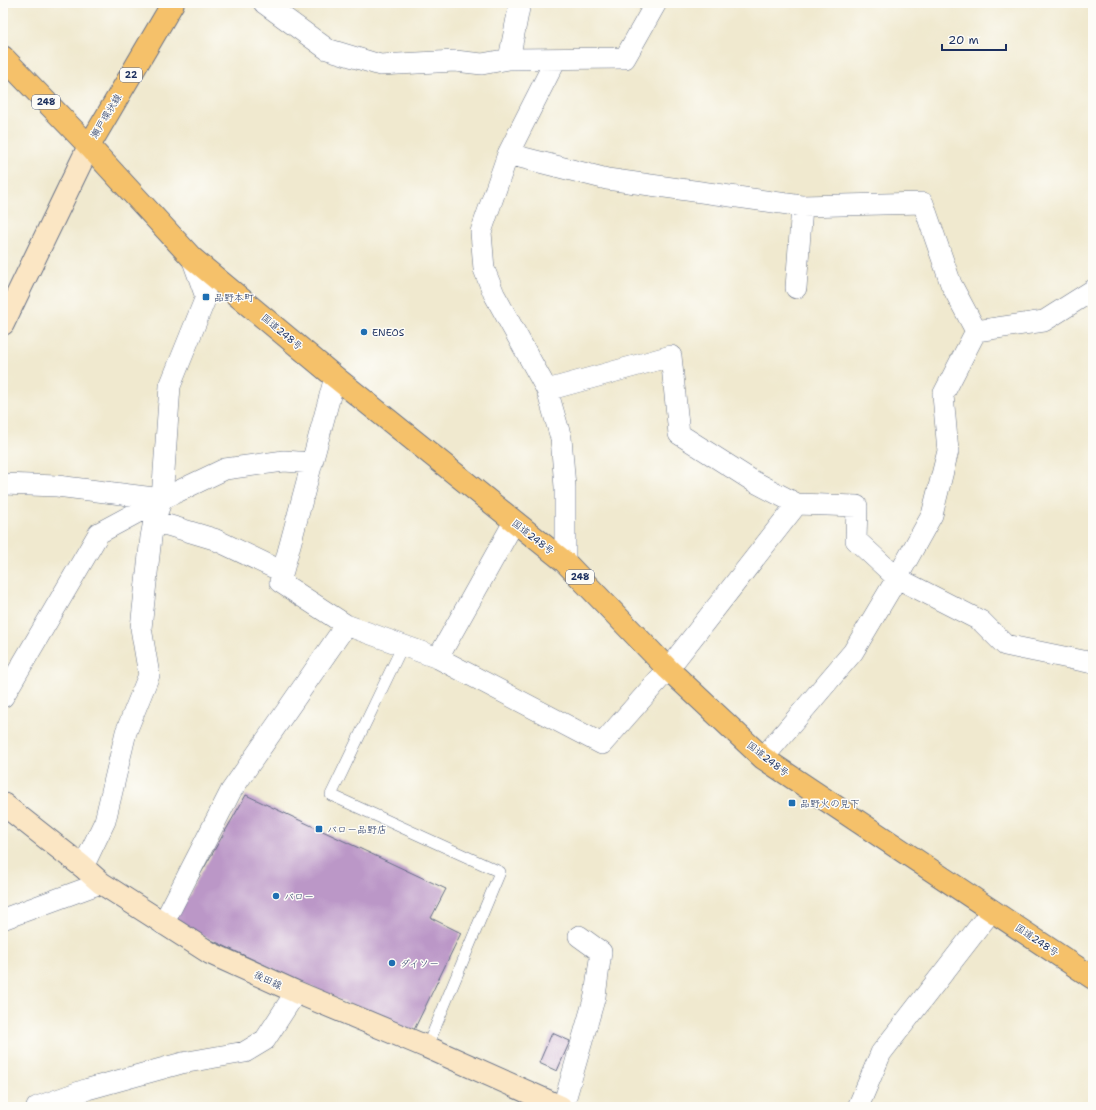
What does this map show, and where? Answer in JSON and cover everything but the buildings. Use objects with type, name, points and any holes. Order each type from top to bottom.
[{"type":"main road","name":"瀬戸環状線","points":[[89,146],[173,3]]},
{"type":"main road","name":"国道248号","points":[[3,57],[89,146],[192,258],[335,377],[565,562],[668,669],[763,758],[1093,978]]},
{"type":"street","points":[[264,3],[327,50],[380,65],[455,61],[482,64],[509,59],[625,58],[656,3]]},
{"type":"street","points":[[509,59],[520,3]]},
{"type":"street","points":[[556,58],[508,154],[481,232],[484,269],[494,294],[547,390],[561,438],[565,487],[565,562]]},
{"type":"street","points":[[3,324],[89,146]]},
{"type":"street","points":[[508,154],[607,179],[802,206],[923,203],[951,284],[976,331]]},
{"type":"street","points":[[796,288],[802,206]]},
{"type":"street","points":[[83,867],[105,821],[126,732],[149,675],[141,628],[154,521],[162,499],[170,386],[206,298],[192,258]]},
{"type":"street","points":[[976,331],[1044,321],[1093,290]]},
{"type":"street","points":[[763,758],[853,652],[932,515],[948,451],[943,395],[976,331]]},
{"type":"street","points":[[547,390],[671,356],[679,434],[753,481],[797,504],[857,506],[856,540],[897,578],[981,621],[1005,645],[1093,663]]},
{"type":"street","points":[[335,377],[280,582],[346,625],[438,658],[602,744],[668,669],[797,504]]},
{"type":"street","points":[[3,697],[99,533],[162,499],[225,469],[284,461],[312,463]]},
{"type":"street","points":[[3,484],[57,486],[162,499]]},
{"type":"street","points":[[154,521],[214,539],[283,572]]},
{"type":"street","points":[[438,658],[514,522]]},
{"type":"street","points":[[163,924],[231,791],[346,625]]},
{"type":"street","name":"後田線","points":[[3,804],[83,867],[100,883],[210,953],[296,992],[427,1047],[532,1102],[562,1107]]},
{"type":"street","points":[[3,918],[100,883]]},
{"type":"street","points":[[858,1107],[881,1053],[992,910]]},
{"type":"street","points":[[562,1107],[595,996],[601,952],[579,936]]},
{"type":"street","points":[[37,1107],[88,1089],[182,1063],[245,1052],[265,1040],[296,992]]},
{"type":"lane","points":[[403,645],[331,795],[500,872],[427,1047]]},
{"type":"place","name":"品野本町","points":[[206,297]]},
{"type":"place","name":"ENEOS","points":[[364,332]]},
{"type":"place","name":"品野火の見下","points":[[792,803]]},
{"type":"place","name":"バロー品野店","points":[[319,829]]},
{"type":"place","name":"バロー","points":[[276,896]]},
{"type":"place","name":"ダイソー","points":[[392,963]]}]
